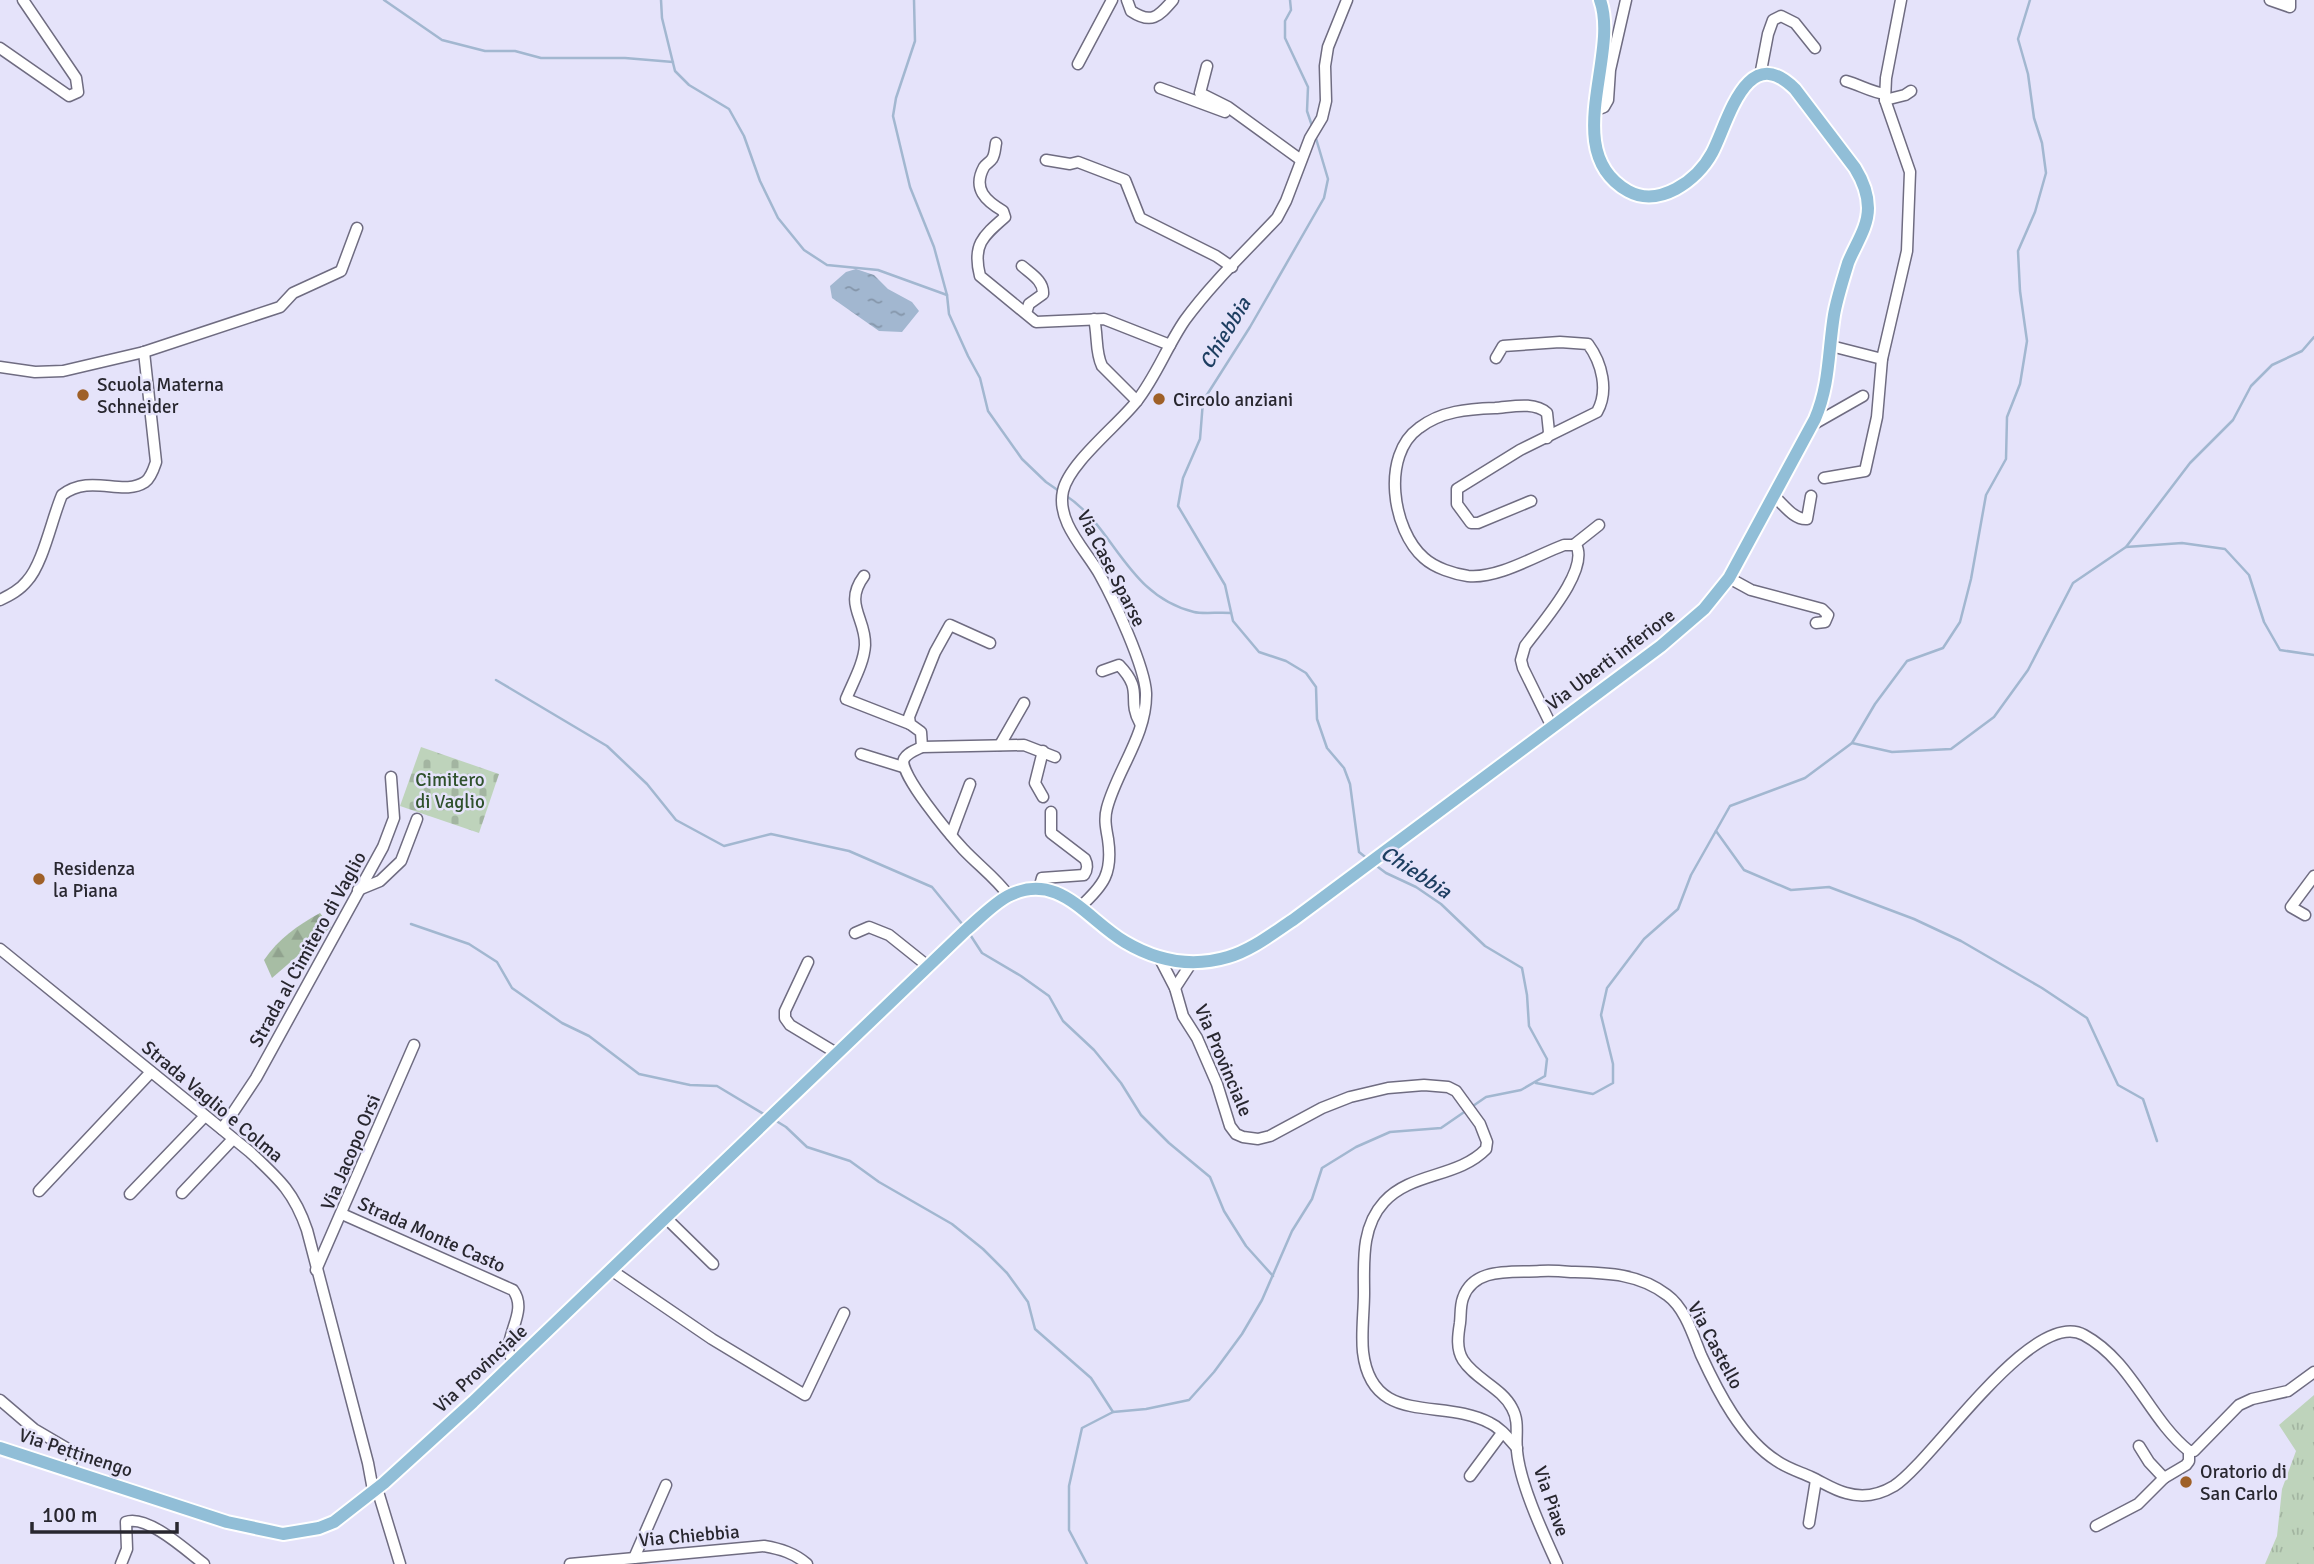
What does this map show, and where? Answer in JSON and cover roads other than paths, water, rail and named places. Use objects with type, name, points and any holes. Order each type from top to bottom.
[{"type":"main road","points":[[1603,3],[1603,41],[1594,111],[1598,155],[1613,182],[1631,193],[1666,195],[1697,173],[1712,154],[1740,91],[1751,80],[1760,76]]},
{"type":"main road","name":"Via Uberti inferiore","points":[[1039,889],[1061,894],[1122,940],[1160,959],[1192,962],[1229,957],[1250,948],[1293,920],[1552,727],[1704,609],[1729,578],[1812,425],[1824,397],[1834,314],[1854,247],[1864,230],[1868,211],[1863,182],[1855,168],[1795,89],[1780,76],[1760,76]]},
{"type":"main road","points":[[1009,896],[1039,889]]},
{"type":"main road","name":"Via Provinciale","points":[[373,1490],[384,1483],[514,1363],[966,930],[1009,896]]},
{"type":"main road","name":"Via Pettinengo","points":[[0,1448],[227,1522],[283,1534],[319,1528],[334,1522],[373,1490]]},
{"type":"street","points":[[0,48],[63,93],[69,96],[78,92],[76,78],[23,0]]},
{"type":"street","points":[[1078,64],[1112,0]]},
{"type":"street","points":[[1127,0],[1131,11],[1147,18],[1158,16],[1173,0]]},
{"type":"street","name":"Via Case Sparse","points":[[1080,907],[1096,892],[1110,870],[1108,838],[1104,825],[1106,808],[1138,735],[1146,693],[1136,655],[1101,577],[1062,510],[1065,485],[1071,473],[1137,401],[1186,319],[1277,218],[1326,101],[1325,66],[1328,47],[1347,0]]},
{"type":"street","points":[[1594,111],[1604,107],[1608,100],[1610,70],[1626,0]]},
{"type":"street","points":[[1824,478],[1865,471],[1877,417],[1882,359],[1907,251],[1911,189],[1906,159],[1885,97],[1886,78],[1901,0]]},
{"type":"street","points":[[2270,0],[2290,7],[2290,0]]},
{"type":"street","points":[[1760,76],[1773,20],[1781,16],[1794,23],[1815,48]]},
{"type":"street","points":[[1207,66],[1200,93],[1228,107],[1301,160]]},
{"type":"street","points":[[1846,81],[1885,97],[1905,95],[1911,91]]},
{"type":"street","points":[[1160,88],[1241,119]]},
{"type":"street","points":[[996,143],[993,159],[985,166],[981,179],[981,192],[985,201],[1003,211],[1005,218],[980,241],[980,276],[1036,323],[1104,319],[1170,345]]},
{"type":"street","points":[[1046,160],[1070,164],[1078,162],[1125,180],[1140,218],[1216,256],[1232,267]]},
{"type":"street","points":[[0,367],[35,372],[64,371],[144,352],[280,307],[293,293],[341,271],[357,228]]},
{"type":"street","points":[[1022,266],[1042,284],[1044,290],[1043,294],[1029,304],[1026,313]]},
{"type":"street","points":[[1094,319],[1102,366],[1137,401]]},
{"type":"street","points":[[1496,358],[1503,346],[1560,342],[1588,344],[1595,354],[1604,388],[1602,403],[1597,412],[1520,450],[1457,489],[1457,504],[1471,523],[1478,523],[1531,501]]},
{"type":"street","points":[[1831,346],[1882,359]]},
{"type":"street","points":[[0,600],[29,580],[62,495],[81,485],[131,486],[146,482],[152,475],[156,462],[144,352]]},
{"type":"street","points":[[1812,425],[1863,396]]},
{"type":"street","points":[[1547,438],[1547,413],[1537,406],[1469,410],[1440,416],[1417,429],[1402,449],[1395,469],[1399,519],[1407,538],[1424,558],[1442,569],[1469,576],[1490,574],[1564,545],[1575,544],[1599,525]]},
{"type":"street","points":[[1774,496],[1803,520],[1807,519],[1811,496]]},
{"type":"street","points":[[1552,727],[1522,668],[1521,660],[1525,646],[1575,573],[1580,555],[1575,544]]},
{"type":"street","points":[[864,576],[856,589],[855,609],[864,633],[865,645],[846,699],[910,724],[921,732],[922,747]]},
{"type":"street","points":[[1729,578],[1751,590],[1822,609],[1828,615],[1825,622],[1816,623]]},
{"type":"street","points":[[910,724],[909,717],[922,682],[950,625],[990,643]]},
{"type":"street","points":[[1101,671],[1119,665],[1131,677],[1135,688],[1135,713],[1140,724]]},
{"type":"street","points":[[1000,745],[1024,703]]},
{"type":"street","points":[[903,767],[904,759],[912,751],[922,747],[1024,745],[1055,757]]},
{"type":"street","points":[[1042,797],[1035,783],[1043,751]]},
{"type":"street","points":[[860,754],[903,767],[951,835],[1009,896]]},
{"type":"street","name":"Strada al Cimitero di Vaglio","points":[[222,1129],[256,1078],[392,827],[394,805],[391,777]]},
{"type":"street","points":[[951,835],[970,784]]},
{"type":"street","points":[[1039,889],[1042,878],[1078,877],[1084,875],[1088,865],[1051,833],[1051,812]]},
{"type":"street","points":[[358,891],[380,881],[401,861],[417,819]]},
{"type":"street","points":[[2305,915],[2291,907],[2314,876]]},
{"type":"street","points":[[855,933],[869,927],[889,935],[929,967]]},
{"type":"street","name":"Strada Vaglio e Colma","points":[[0,949],[222,1129],[281,1181],[298,1205],[307,1230],[373,1490],[379,1496],[400,1564]]},
{"type":"street","name":"Via Provinciale","points":[[1160,959],[1175,988],[1183,1016],[1197,1038],[1217,1084],[1230,1126],[1243,1138],[1258,1139],[1270,1136],[1350,1097],[1388,1088],[1424,1084],[1448,1087],[1464,1100],[1477,1119],[1487,1142],[1486,1149],[1467,1163],[1416,1181],[1394,1192],[1374,1216],[1367,1234],[1364,1261],[1363,1351],[1367,1372],[1384,1396],[1406,1406],[1468,1415],[1489,1422],[1517,1448]]},
{"type":"street","points":[[808,962],[785,1011],[785,1018],[790,1025],[838,1054]]},
{"type":"street","name":"Via Provinciale","points":[[1175,988],[1192,962]]},
{"type":"street","name":"Via Jacopo Orsi","points":[[316,1271],[414,1045]]},
{"type":"street","points":[[40,1191],[151,1072]]},
{"type":"street","points":[[130,1194],[205,1116]]},
{"type":"street","points":[[182,1193],[233,1139]]},
{"type":"street","name":"Strada Monte Casto","points":[[342,1214],[513,1290],[519,1297],[519,1309],[508,1351],[514,1363]]},
{"type":"street","points":[[666,1218],[713,1264]]},
{"type":"street","points":[[611,1270],[712,1339],[805,1395],[844,1313]]},
{"type":"street","name":"Via Castello","points":[[1517,1448],[1518,1424],[1512,1406],[1461,1359],[1457,1340],[1463,1297],[1474,1281],[1493,1272],[1548,1270],[1624,1275],[1648,1282],[1671,1297],[1687,1322],[1717,1391],[1754,1443],[1778,1462],[1846,1493],[1873,1496],[1894,1485],[1913,1470],[1993,1380],[2024,1353],[2066,1331],[2082,1333],[2107,1352],[2135,1383],[2176,1439],[2189,1451]]},
{"type":"street","points":[[2096,1526],[2138,1504],[2164,1478],[2186,1465],[2189,1451],[2194,1451],[2239,1405],[2252,1399],[2288,1391],[2314,1372]]},
{"type":"street","points":[[0,1400],[34,1429],[75,1453],[68,1470]]},
{"type":"street","points":[[1470,1476],[1502,1433]]},
{"type":"street","points":[[2139,1446],[2164,1478]]},
{"type":"street","name":"Via Piave","points":[[1517,1448],[1538,1524],[1556,1564]]},
{"type":"street","points":[[1809,1523],[1816,1479]]},
{"type":"street","points":[[634,1558],[666,1485]]},
{"type":"street","points":[[121,1564],[127,1549],[126,1522],[136,1520],[145,1523],[204,1564]]},
{"type":"street","name":"Via Chiebbia","points":[[570,1564],[764,1546],[780,1548],[797,1555],[807,1564]]},
{"type":"water","points":[[856,269],[874,275],[888,289],[912,302],[919,311],[902,332],[879,331],[832,298],[830,286],[846,272]]},
{"type":"waterway","points":[[384,0],[442,40],[485,51],[515,51],[541,58],[625,58],[673,62]]},
{"type":"waterway","points":[[661,0],[662,18],[675,71],[689,85],[729,109],[744,136],[760,181],[778,218],[804,250],[827,265],[878,270],[947,295]]},
{"type":"waterway","points":[[914,0],[915,41],[896,98],[893,116],[910,187],[934,247],[947,295],[949,314],[980,378],[988,411],[1022,459],[1059,491]]},
{"type":"waterway","name":"Chiebbia","points":[[1290,0],[1291,10],[1285,21],[1285,38],[1308,87],[1307,111],[1313,129]]},
{"type":"waterway","points":[[1536,1083],[1593,1094],[1613,1083],[1613,1064],[1601,1015],[1607,988],[1644,939],[1678,909],[1691,875],[1730,806],[1805,778],[1852,743],[1875,704],[1907,661],[1943,648],[1960,622],[1971,579],[1986,495],[2006,459],[2007,417],[2020,384],[2027,341],[2018,251],[2035,212],[2046,173],[2028,74],[2018,39],[2030,0]]},
{"type":"waterway","name":"Chiebbia","points":[[1315,135],[1328,179],[1324,198],[1250,327],[1203,401],[1200,439],[1183,478],[1178,506],[1225,585],[1233,621],[1259,652],[1286,661],[1306,673],[1316,687],[1317,719],[1327,748],[1344,768],[1350,784],[1359,852],[1369,860]]},
{"type":"waterway","points":[[1852,743],[1892,752],[1951,749],[1994,717],[2028,670],[2073,583],[2126,547],[2190,463],[2233,420],[2251,386],[2272,365],[2302,351],[2314,337]]},
{"type":"waterway","points":[[1065,495],[1097,524],[1136,576],[1152,591],[1171,603],[1194,612],[1231,613]]},
{"type":"waterway","points":[[2126,547],[2182,543],[2225,549],[2249,575],[2264,622],[2280,650],[2314,655]]},
{"type":"waterway","points":[[496,680],[607,746],[647,784],[676,820],[724,846],[771,834],[849,851],[932,887],[963,925]]},
{"type":"waterway","points":[[1716,831],[1744,870],[1791,890],[1829,887],[1914,919],[1961,941],[2042,988],[2087,1018],[2118,1085],[2143,1099],[2157,1141]]},
{"type":"waterway","name":"Chiebbia","points":[[1087,1564],[1069,1530],[1069,1486],[1082,1428],[1113,1412],[1146,1409],[1189,1400],[1242,1334],[1262,1300],[1292,1231],[1312,1199],[1322,1168],[1356,1147],[1390,1132],[1441,1128],[1486,1097],[1521,1090],[1545,1076],[1547,1059],[1529,1026],[1522,968],[1485,946],[1441,904],[1374,864]]},
{"type":"waterway","points":[[411,924],[469,944],[497,962],[512,988],[562,1023],[589,1036],[639,1074],[690,1085],[717,1086],[767,1116]]},
{"type":"waterway","points":[[969,933],[982,953],[1049,996],[1063,1021],[1094,1050],[1121,1083],[1141,1115],[1169,1143],[1210,1177],[1224,1211],[1246,1246],[1273,1276]]},
{"type":"waterway","points":[[773,1119],[807,1147],[850,1161],[879,1182],[952,1224],[983,1249],[1007,1273],[1028,1302],[1035,1329],[1091,1378],[1113,1412]]},
{"type":"place","name":"Scuola Materna Schneider","points":[[83,395]]},
{"type":"place","name":"Circolo anziani","points":[[1159,399]]},
{"type":"place","name":"Residenza la Piana","points":[[39,879]]},
{"type":"place","name":"Oratorio di San Carlo","points":[[2186,1482]]},
{"type":"park label","name":"Cimitero di Vaglio","points":[[450,790]]}]
